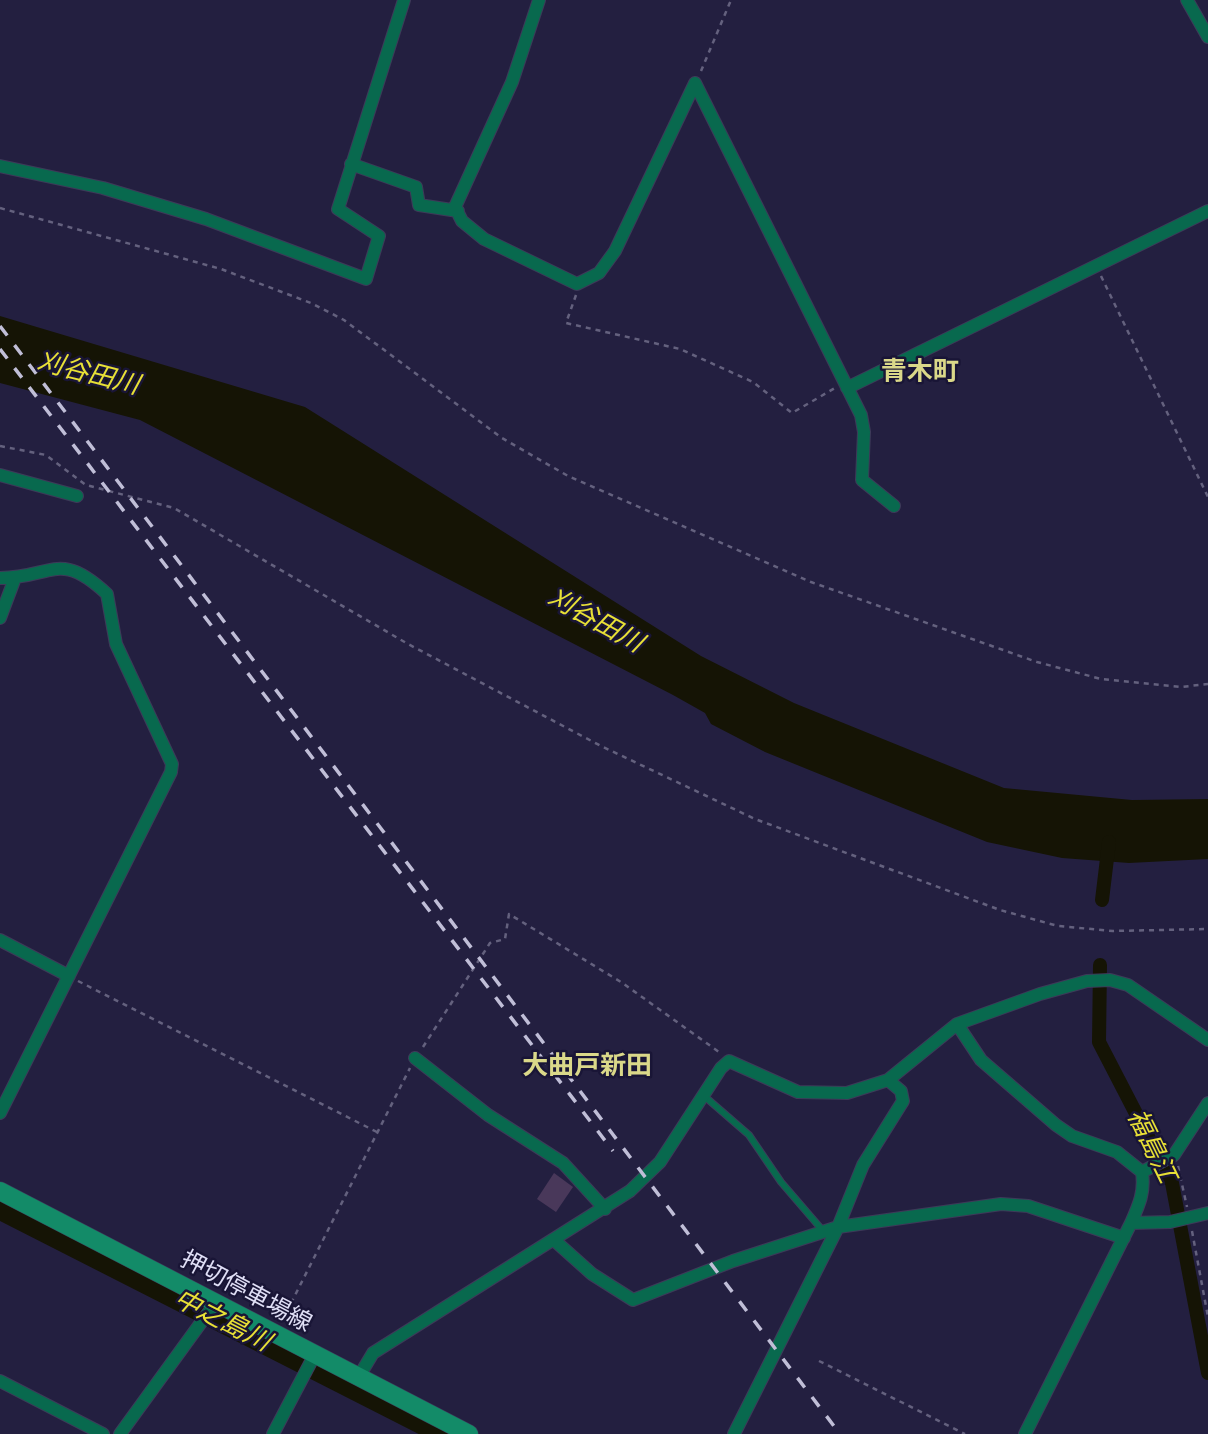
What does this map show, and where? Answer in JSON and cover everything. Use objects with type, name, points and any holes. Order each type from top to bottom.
[{"type":"main road","name":"押切停車場線","points":[[0,1191],[469,1434]]},
{"type":"street","points":[[0,166],[103,188],[206,219],[366,279],[379,236],[338,209],[404,0]]},
{"type":"street","points":[[539,0],[512,82],[455,207],[462,221],[484,239],[577,284],[599,273],[615,251],[695,83]]},
{"type":"street","points":[[1187,0],[1208,36]]},
{"type":"street","points":[[695,83],[861,415],[864,432],[862,480],[894,506]]},
{"type":"street","points":[[351,164],[416,187],[419,205],[458,211]]},
{"type":"street","points":[[847,388],[1208,211]]},
{"type":"street","points":[[0,475],[77,496]]},
{"type":"street","points":[[0,578],[15,578],[64,567],[83,575],[107,594],[116,644],[172,764],[171,772],[0,1113]]},
{"type":"street","points":[[0,618],[15,578]]},
{"type":"street","points":[[0,940],[69,976]]},
{"type":"street","points":[[358,1378],[373,1353],[630,1191],[660,1162],[721,1068],[729,1061],[798,1093],[847,1093],[888,1080],[957,1024],[1000,1006],[1087,981],[1110,980],[1128,985],[1208,1040]]},
{"type":"street","points":[[957,1024],[981,1060],[1056,1125],[1072,1136],[1117,1152],[1147,1170]]},
{"type":"street","points":[[415,1058],[488,1115],[563,1163],[605,1209]]},
{"type":"street","points":[[734,1434],[838,1227],[863,1166],[903,1101],[901,1091],[888,1080]]},
{"type":"street","points":[[1147,1170],[1172,1157],[1208,1104]]},
{"type":"street","points":[[1026,1434],[1131,1223],[1143,1196],[1147,1170]]},
{"type":"street","points":[[554,1240],[592,1273],[633,1300],[733,1261],[838,1227],[1018,1204],[1124,1238]]},
{"type":"street","points":[[1131,1223],[1170,1222],[1208,1213]]},
{"type":"street","points":[[120,1434],[216,1302]]},
{"type":"street","points":[[273,1434],[314,1356]]},
{"type":"street","points":[[0,1381],[103,1434]]},
{"type":"lane","points":[[703,1095],[748,1135],[780,1182],[824,1232]]},
{"type":"path","points":[[695,83],[730,0]]},
{"type":"path","points":[[0,208],[221,269],[311,303],[344,320],[502,438],[568,477],[811,582],[1037,662],[1101,679],[1181,687],[1208,684]]},
{"type":"path","points":[[1096,266],[1208,497]]},
{"type":"path","points":[[583,279],[566,323],[680,349],[753,382],[792,413],[837,387],[847,388]]},
{"type":"path","points":[[0,446],[46,455],[86,485],[174,508],[408,644],[601,746],[755,819],[1000,910],[1058,926],[1112,931],[1208,929]]},
{"type":"path","points":[[276,1333],[415,1058],[490,943],[505,939],[509,914],[621,982],[729,1061]]},
{"type":"path","points":[[69,976],[377,1132]]},
{"type":"path","points":[[1172,1157],[1189,1218],[1208,1317]]},
{"type":"path","points":[[819,1361],[965,1434]]},
{"type":"water","name":"刈谷田川","points":[[0,316],[305,407],[701,656],[794,703],[1004,788],[1132,800],[1208,799],[1208,859],[1129,863],[1062,858],[987,842],[765,752],[711,724],[705,713],[673,695],[140,420],[0,383]]},
{"type":"building","points":[[554,1173],[573,1187],[556,1212],[537,1199]]},
{"type":"waterway","name":"福島江","points":[[1102,900],[1109,842]]},
{"type":"waterway","name":"福島江","points":[[1100,965],[1099,1042],[1172,1183],[1208,1373]]},
{"type":"waterway","name":"中之島川","points":[[0,1208],[444,1434]]},
{"type":"railway","points":[[0,326],[840,1434]]},
{"type":"railway","points":[[0,349],[613,1151]]},
{"type":"district","name":"青木町","points":[[920,373]]},
{"type":"district","name":"大曲戸新田","points":[[587,1067]]}]
